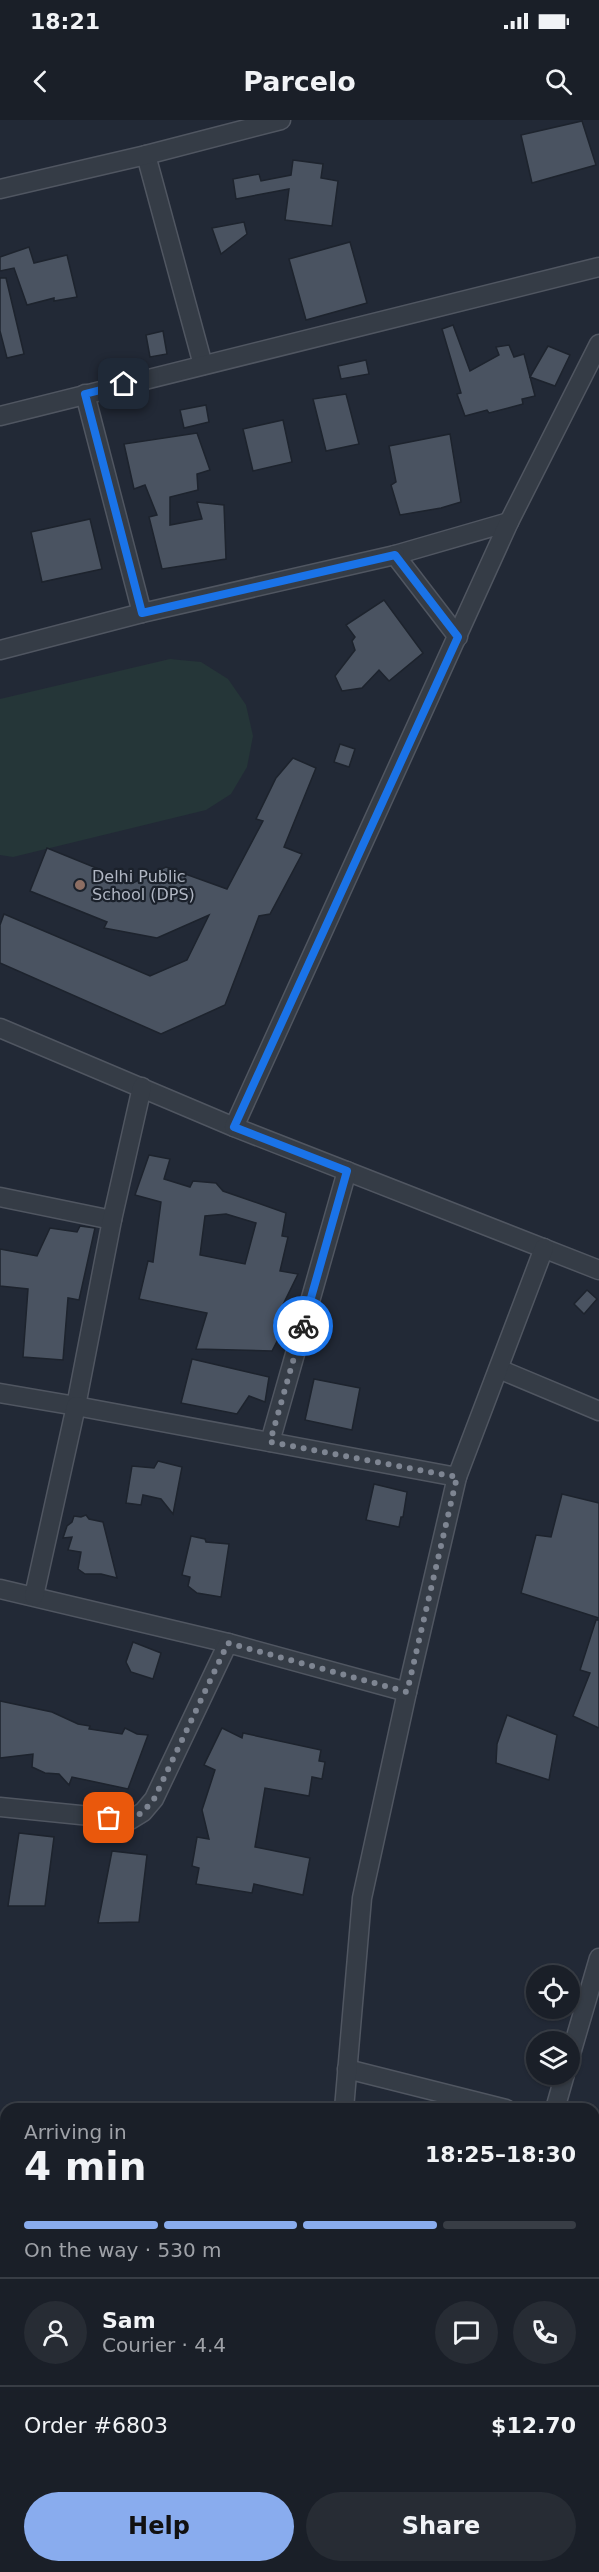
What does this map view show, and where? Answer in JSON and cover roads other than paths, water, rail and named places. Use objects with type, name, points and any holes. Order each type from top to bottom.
[{"type":"street","points":[[0,189],[282,120]]},
{"type":"street","points":[[146,155],[203,365]]},
{"type":"street","points":[[0,416],[599,267]]},
{"type":"street","points":[[234,1127],[509,522],[599,344]]},
{"type":"street","points":[[85,394],[142,613]]},
{"type":"street","points":[[0,650],[142,613],[395,555],[509,522]]},
{"type":"street","points":[[395,555],[458,637]]},
{"type":"street","points":[[0,1028],[142,1086],[234,1127],[599,1270]]},
{"type":"street","points":[[34,1596],[142,1086]]},
{"type":"street","points":[[270,1442],[347,1171]]},
{"type":"street","points":[[0,1197],[112,1220]]},
{"type":"street","points":[[344,2103],[362,1898],[457,1477],[544,1248]]},
{"type":"street","points":[[499,1369],[599,1411]]},
{"type":"street","points":[[0,1393],[457,1477]]},
{"type":"street","points":[[0,1589],[228,1643],[407,1692]]},
{"type":"street","points":[[0,1807],[130,1820],[143,1812],[154,1799],[228,1643]]},
{"type":"street","points":[[578,2031],[599,1958]]},
{"type":"street","points":[[347,2069],[482,2103]]},
{"type":"street","points":[[557,2103],[562,2085]]},
{"type":"place","name":"Delhi Public School (DPS)","points":[[80,885]]}]
